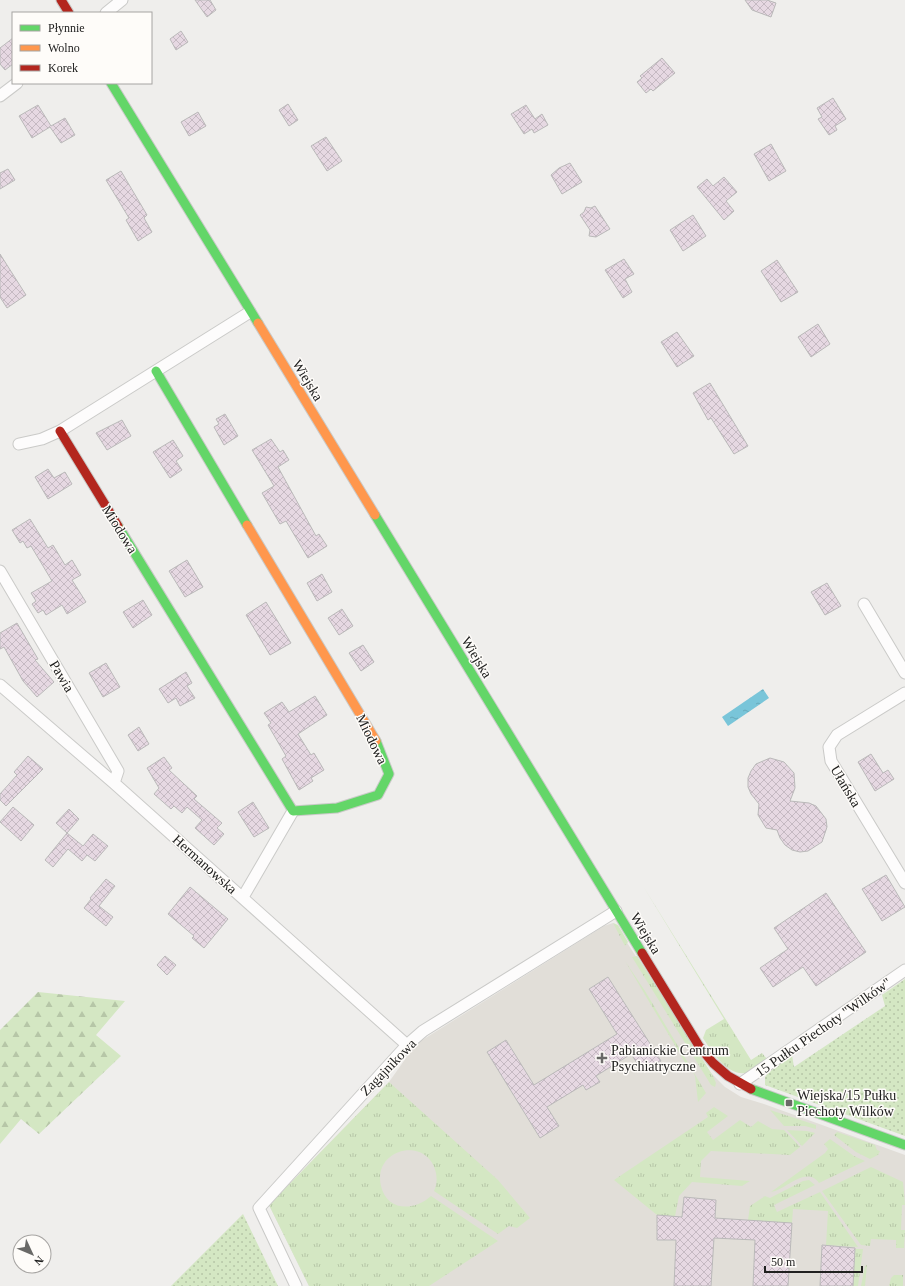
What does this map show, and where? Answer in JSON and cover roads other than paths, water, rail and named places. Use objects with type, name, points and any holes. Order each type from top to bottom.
[{"type":"street","points":[[61,0],[67,12]]},
{"type":"street","points":[[107,12],[122,0]]},
{"type":"street","points":[[0,96],[16,84]]},
{"type":"street","name":"Wiejska","points":[[112,84],[699,1046],[714,1064],[740,1084],[757,1092],[905,1145]]},
{"type":"street","points":[[19,444],[42,439],[60,431],[250,312]]},
{"type":"street","name":"Miodowa","points":[[60,431],[293,811],[337,808],[378,795],[389,774],[376,740],[156,371]]},
{"type":"street","name":"Pawia","points":[[0,571],[118,771],[114,783]]},
{"type":"street","points":[[864,604],[905,673]]},
{"type":"street","name":"Hermanowska","points":[[0,686],[114,783],[407,1045]]},
{"type":"street","name":"Ułańska","points":[[905,693],[837,735],[829,747],[831,761],[905,883]]},
{"type":"street","points":[[243,897],[293,811]]},
{"type":"street","name":"Zagajnikowa","points":[[296,1286],[259,1208],[407,1045],[423,1031],[616,911]]},
{"type":"street","name":"15 Pułku Piechoty \"Wilków\"","points":[[740,1084],[905,970]]},
{"type":"water","points":[[763,689],[769,698],[728,726],[722,717]]},
{"type":"place","name":"Pabianickie Centrum Psychiatryczne","points":[[602,1058]]},
{"type":"place","name":"Wiejska/15 Pułku Piechoty Wilków","points":[[789,1103]]}]
